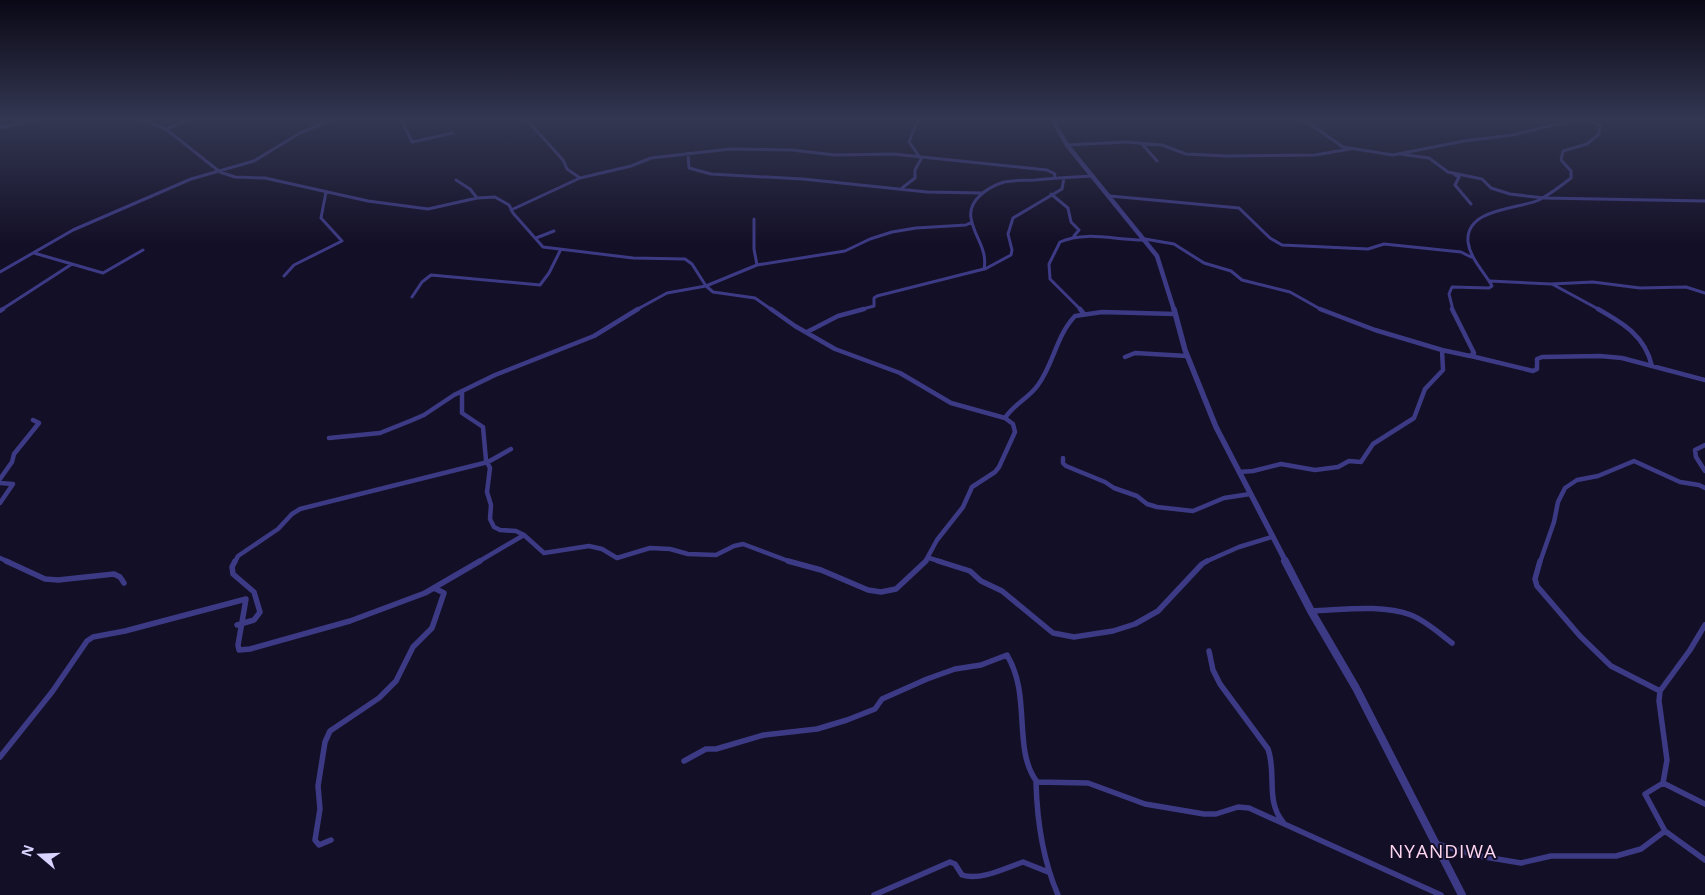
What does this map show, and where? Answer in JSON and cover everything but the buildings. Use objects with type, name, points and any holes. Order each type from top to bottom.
[{"type":"street","points":[[206,161],[220,172],[235,177],[265,178],[374,202],[428,209],[477,198],[499,198],[509,205],[511,210],[544,247],[560,251],[633,258],[683,258],[692,264],[706,286],[717,293],[755,298],[835,349],[900,373],[951,403],[1005,418],[1016,429],[1002,462],[995,472],[972,487],[963,507],[937,540],[929,558],[896,589],[876,592],[821,570],[793,563],[744,544],[734,546],[716,555],[688,554],[670,549],[650,548],[617,558],[596,547],[577,548],[555,554],[544,553],[524,535],[516,531],[502,531],[492,525],[489,515],[491,503],[487,492],[490,472],[483,438],[483,427],[479,422],[462,414],[462,392]]},
{"type":"street","points":[[0,272],[70,231],[186,181],[254,161]]},
{"type":"street","points":[[563,161],[567,169],[580,178]]},
{"type":"street","points":[[511,210],[580,178],[631,166],[644,161]]},
{"type":"street","points":[[688,161],[688,168],[711,174],[803,179],[862,187],[902,188],[927,192],[982,194]]},
{"type":"street","points":[[902,188],[915,178],[915,170],[920,161]]},
{"type":"street","points":[[959,161],[1047,170],[1055,174],[1054,178]]},
{"type":"street","points":[[1080,161],[1145,240],[1162,267],[1187,356],[1216,427],[1311,611],[1356,688],[1462,895]]},
{"type":"street","points":[[1433,161],[1459,177],[1454,185],[1471,204]]},
{"type":"street","points":[[1474,260],[1468,237],[1474,225],[1482,217],[1505,206],[1535,202],[1544,198],[1571,178],[1571,171],[1560,161]]},
{"type":"street","points":[[1453,174],[1483,180],[1488,186],[1504,193],[1544,198],[1705,201]]},
{"type":"street","points":[[984,270],[986,257],[970,218],[972,206],[977,198],[1004,182],[1092,176]]},
{"type":"street","points":[[807,332],[838,316],[874,306],[874,298],[877,296],[984,270],[1011,255],[1012,250],[1008,245],[1008,240],[1013,218],[1062,188],[1064,178]]},
{"type":"street","points":[[456,180],[470,188],[477,198]]},
{"type":"street","points":[[284,276],[290,266],[326,251],[342,241],[321,218],[326,192]]},
{"type":"street","points":[[1052,194],[1068,207],[1071,222],[1079,230],[1074,236]]},
{"type":"street","points":[[1110,196],[1239,208],[1274,242],[1286,246],[1314,245],[1368,249],[1375,248],[1379,244],[1390,244],[1468,254],[1492,286],[1489,288],[1462,286],[1450,288],[1452,311],[1473,347],[1474,353],[1470,356]]},
{"type":"street","points":[[754,218],[754,248],[757,265]]},
{"type":"street","points":[[329,438],[380,432],[424,415],[454,395],[516,366],[587,339],[661,295],[706,286],[757,265],[844,251],[870,239],[892,232],[916,228],[966,225],[972,222]]},
{"type":"street","points":[[536,238],[554,231]]},
{"type":"street","points":[[1084,314],[1075,301],[1068,298],[1060,287],[1050,281],[1048,270],[1050,260],[1060,242],[1074,236],[1103,236],[1122,240],[1145,240],[1174,244],[1204,263],[1231,271],[1242,280],[1290,292],[1324,311],[1375,330],[1442,350],[1532,371],[1537,369],[1538,359],[1542,357],[1605,356],[1636,361],[1705,380]]},
{"type":"street","points":[[34,253],[103,273],[143,250]]},
{"type":"street","points":[[412,297],[419,285],[430,275],[540,285],[549,273],[560,251]]},
{"type":"street","points":[[0,312],[72,264]]},
{"type":"street","points":[[1490,281],[1551,284],[1593,282],[1640,288],[1686,287],[1705,293]]},
{"type":"street","points":[[1551,284],[1636,335],[1646,346],[1652,366]]},
{"type":"street","points":[[1005,418],[1010,408],[1038,386],[1069,322],[1075,316],[1107,312],[1175,314]]},
{"type":"street","points":[[1238,472],[1253,471],[1281,464],[1314,470],[1330,469],[1348,461],[1362,461],[1374,444],[1414,418],[1425,389],[1443,370],[1442,350]]},
{"type":"street","points":[[1125,357],[1135,353],[1187,356]]},
{"type":"street","points":[[0,479],[12,462],[14,454],[38,423],[33,420]]},
{"type":"street","points":[[1705,445],[1696,450],[1696,457],[1705,471]]},
{"type":"street","points":[[239,624],[254,620],[260,612],[254,592],[233,574],[232,566],[238,556],[278,529],[292,514],[300,510],[487,463],[512,449]]},
{"type":"street","points":[[1063,458],[1063,463],[1066,466],[1105,482],[1118,490],[1137,496],[1147,504],[1157,507],[1186,512],[1224,498],[1250,494]]},
{"type":"street","points":[[1660,691],[1611,666],[1595,652],[1537,586],[1536,575],[1554,522],[1558,502],[1569,484],[1598,476],[1634,461],[1680,482],[1704,485]]},
{"type":"street","points":[[0,483],[13,484],[0,503]]},
{"type":"street","points":[[0,757],[52,692],[87,641],[92,637],[125,631],[246,599],[239,624],[238,645],[239,650],[244,650],[350,621],[407,600],[434,588],[524,535]]},
{"type":"street","points":[[929,558],[970,571],[981,581],[1002,590],[1053,633],[1074,637],[1113,631],[1140,621],[1158,611],[1202,564],[1218,555],[1272,537]]},
{"type":"street","points":[[0,558],[45,578],[58,580],[114,574],[120,577],[124,583]]},
{"type":"street","points":[[331,840],[319,845],[315,840],[320,809],[318,786],[328,735],[334,726],[379,698],[396,681],[413,647],[432,628],[444,593],[434,588]]},
{"type":"street","points":[[1311,611],[1402,612],[1417,618],[1452,643]]},
{"type":"street","points":[[1705,625],[1690,650],[1660,691],[1659,701],[1667,760],[1663,783],[1645,794],[1665,831],[1705,860]]},
{"type":"street","points":[[1210,651],[1212,667],[1218,681],[1268,748],[1274,770],[1271,787],[1273,805],[1278,817],[1285,825]]},
{"type":"street","points":[[684,761],[690,760],[706,749],[716,749],[779,732],[817,729],[847,720],[875,708],[882,699],[900,690],[951,671],[981,665],[1007,655],[1016,671],[1020,687],[1027,760],[1036,782],[1040,838],[1048,872],[1058,895]]},
{"type":"street","points":[[1036,782],[1043,784],[1070,782],[1088,784],[1146,804],[1204,814],[1216,814],[1238,807],[1249,808],[1441,895]]},
{"type":"street","points":[[1663,783],[1705,804]]},
{"type":"street","points":[[1435,844],[1479,856],[1521,863],[1551,856],[1616,856],[1647,846],[1665,831]]},
{"type":"street","points":[[874,895],[950,862],[954,864],[959,872],[967,877],[996,871],[1023,862],[1048,872]]},
{"type":"district","name":"NYANDIWA","points":[[1443,851]]}]
